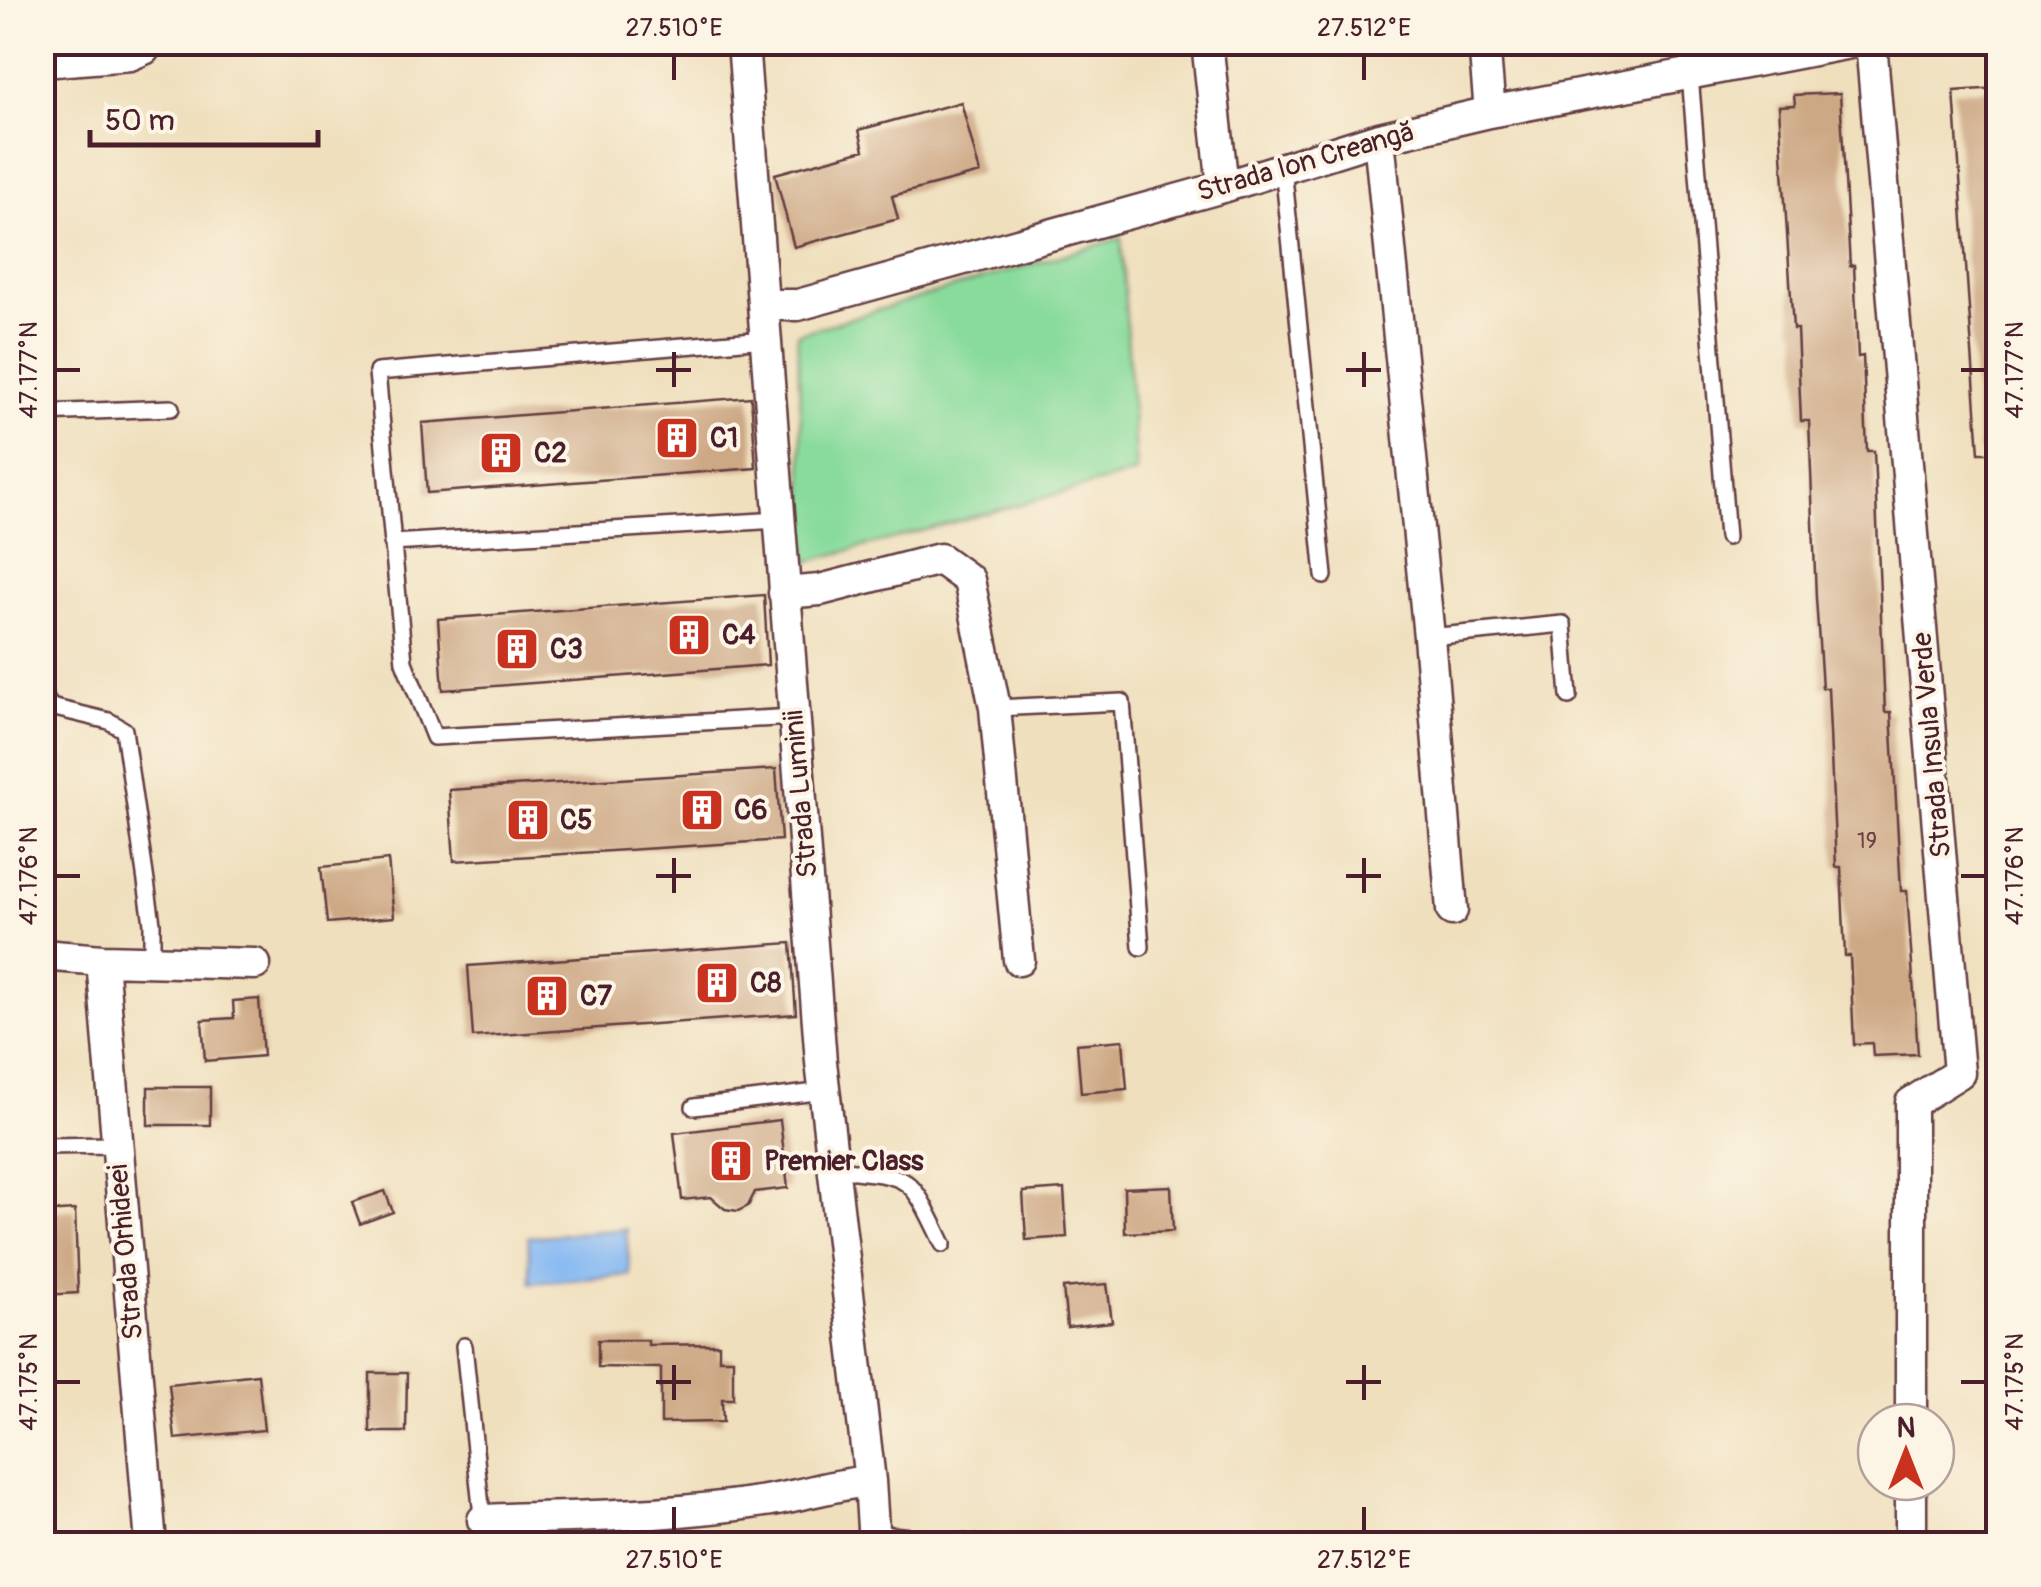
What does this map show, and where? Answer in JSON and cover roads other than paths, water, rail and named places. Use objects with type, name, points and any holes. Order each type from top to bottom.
[{"type":"street","name":"Strada Luminii","points":[[743,42],[824,1091],[874,1539]]},
{"type":"street","points":[[1207,42],[1223,187]]},
{"type":"street","points":[[1484,42],[1490,112]]},
{"type":"street","name":"Strada Ion Creangă","points":[[764,305],[798,305],[1223,187],[1379,138],[1490,112],[1855,42]]},
{"type":"street","name":"Strada Insula Verde","points":[[1871,42],[1959,1073],[1910,1102],[1910,1402]]},
{"type":"street","points":[[42,62],[138,49]]},
{"type":"street","points":[[1379,138],[1452,910]]},
{"type":"street","points":[[784,594],[820,590],[940,560],[969,580],[994,708],[1020,960]]},
{"type":"street","points":[[42,955],[255,964]]},
{"type":"street","name":"Strada Orhideei","points":[[102,960],[151,1544]]},
{"type":"street","points":[[484,1532],[768,1501],[838,1483],[870,1481]]},
{"type":"street","points":[[1910,1502],[1910,1544]]},
{"type":"lane","points":[[1690,74],[1727,537]]},
{"type":"lane","points":[[1283,167],[1324,576]]},
{"type":"lane","points":[[766,339],[377,372],[404,662],[434,737],[794,718]]},
{"type":"lane","points":[[42,413],[171,408]]},
{"type":"lane","points":[[392,543],[778,520]]},
{"type":"lane","points":[[1429,637],[1563,624],[1569,696]]},
{"type":"lane","points":[[42,678],[50,707],[109,721],[124,730],[152,924],[152,960]]},
{"type":"lane","points":[[994,708],[1122,702],[1141,947]]},
{"type":"lane","points":[[694,1107],[824,1091]]},
{"type":"lane","points":[[42,1146],[117,1145]]},
{"type":"lane","points":[[833,1170],[896,1175],[916,1189],[943,1244]]},
{"type":"lane","points":[[464,1346],[484,1532]]},
{"type":"lane","points":[[874,1539],[978,1544]]},
{"type":"water","points":[[626,1229],[630,1275],[531,1283],[528,1237]]},
{"type":"place","name":"C1","points":[[677,438]]},
{"type":"place","name":"C2","points":[[501,453]]},
{"type":"place","name":"C4","points":[[689,635]]},
{"type":"place","name":"C3","points":[[517,649]]},
{"type":"place","name":"C6","points":[[702,810]]},
{"type":"place","name":"C5","points":[[528,820]]},
{"type":"place","name":"C8","points":[[717,983]]},
{"type":"place","name":"C7","points":[[547,996]]},
{"type":"place","name":"Premier Class","points":[[731,1161]]}]
